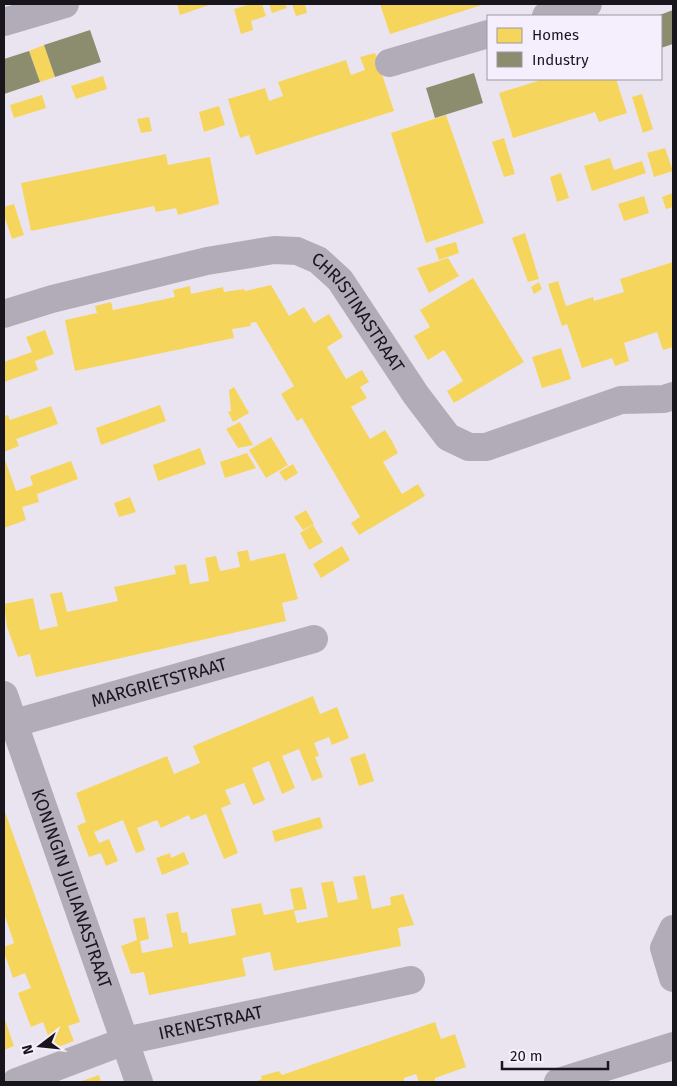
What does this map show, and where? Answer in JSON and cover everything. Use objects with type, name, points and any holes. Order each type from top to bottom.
[{"type":"street","points":[[4,22],[65,4]]},
{"type":"street","points":[[550,15],[588,4]]},
{"type":"street","points":[[389,63],[487,34]]},
{"type":"street","name":"CHRISTINASTRAAT","points":[[4,314],[52,299],[207,261],[274,250],[297,251],[318,260],[340,280],[416,395],[448,437],[468,447],[486,447],[622,400],[664,399],[673,396]]},
{"type":"street","name":"MARGRIETSTRAAT","points":[[9,725],[314,639]]},
{"type":"street","name":"KONINGIN JULIANASTRAAT","points":[[4,695],[9,725],[140,1082]]},
{"type":"street","points":[[673,928],[664,948],[673,978]]},
{"type":"street","name":"IRENESTRAAT","points":[[16,1082],[125,1041],[411,980]]},
{"type":"street","points":[[558,1082],[673,1046]]},
{"type":"building: Homes","points":[[177,4],[212,4],[180,15]]},
{"type":"building: Homes","points":[[251,4],[262,4],[266,16],[251,21],[253,30],[241,34],[234,9]]},
{"type":"building: Homes","points":[[269,4],[285,4],[287,8],[272,13]]},
{"type":"building: Homes","points":[[292,4],[305,4],[307,13],[296,16]]},
{"type":"building: Homes","points":[[380,4],[485,4],[390,34]]},
{"type":"building: Homes","points":[[44,45],[55,77],[40,82],[29,51]]},
{"type":"building: Homes","points":[[375,53],[394,111],[256,155],[249,135],[240,138],[228,99],[265,88],[269,101],[283,96],[278,82],[346,60],[351,75],[365,70],[360,57]]},
{"type":"building: Homes","points":[[103,76],[107,89],[76,99],[71,86]]},
{"type":"building: Homes","points":[[541,80],[616,80],[627,113],[599,122],[595,112],[513,138],[499,93]]},
{"type":"building: Homes","points":[[642,94],[653,129],[643,133],[632,97]]},
{"type":"building: Homes","points":[[42,95],[46,108],[14,118],[10,105]]},
{"type":"building: Homes","points":[[219,106],[225,125],[204,132],[199,112]]},
{"type":"building: Homes","points":[[446,115],[484,223],[426,243],[391,133]]},
{"type":"building: Homes","points":[[149,117],[152,131],[141,133],[137,119]]},
{"type":"building: Homes","points":[[504,138],[515,174],[504,177],[492,142]]},
{"type":"building: Homes","points":[[665,148],[673,171],[654,177],[647,153]]},
{"type":"building: Homes","points":[[166,154],[168,165],[210,157],[219,204],[178,215],[176,208],[156,212],[154,206],[31,231],[21,183]]},
{"type":"building: Homes","points":[[610,158],[614,170],[642,161],[646,173],[592,191],[584,166]]},
{"type":"building: Homes","points":[[561,173],[569,198],[557,202],[550,177]]},
{"type":"building: Homes","points":[[673,193],[673,207],[666,209],[662,197]]},
{"type":"building: Homes","points":[[644,196],[649,213],[624,221],[618,204]]},
{"type":"building: Homes","points":[[14,204],[24,235],[12,239],[4,215],[4,207]]},
{"type":"building: Homes","points":[[525,233],[539,279],[528,282],[512,238]]},
{"type":"building: Homes","points":[[456,242],[459,253],[439,260],[435,248]]},
{"type":"building: Homes","points":[[448,258],[459,276],[429,293],[417,268]]},
{"type":"building: Homes","points":[[673,262],[673,347],[663,350],[657,332],[624,343],[629,361],[615,366],[612,358],[582,368],[567,324],[562,326],[548,284],[558,281],[566,306],[593,297],[594,301],[624,292],[620,279]]},
{"type":"building: Homes","points":[[473,278],[524,362],[454,403],[447,391],[463,381],[444,350],[428,360],[414,336],[430,327],[420,310]]},
{"type":"building: Homes","points":[[539,282],[542,289],[534,294],[531,287]]},
{"type":"building: Homes","points":[[271,285],[289,316],[304,307],[314,323],[329,314],[343,337],[327,347],[346,379],[362,370],[369,382],[360,387],[367,398],[351,407],[370,439],[385,430],[392,441],[398,453],[383,462],[402,494],[418,484],[425,496],[359,535],[351,523],[360,517],[302,418],[297,421],[281,394],[294,386],[256,322],[250,323],[251,326],[232,329],[234,338],[75,371],[65,320],[97,313],[95,306],[111,302],[113,310],[175,297],[173,290],[190,286],[191,294],[223,287],[224,292],[244,289],[245,291]]},
{"type":"building: Homes","points":[[45,330],[54,354],[35,361],[38,370],[4,382],[4,362],[32,352],[26,337]]},
{"type":"building: Homes","points":[[561,348],[571,379],[542,388],[532,357]]},
{"type":"building: Homes","points":[[234,387],[249,413],[233,422],[228,412],[231,411],[229,390]]},
{"type":"building: Homes","points":[[160,405],[166,421],[101,445],[96,428]]},
{"type":"building: Homes","points":[[51,406],[58,424],[16,439],[19,446],[4,452],[4,416],[8,415],[10,420]]},
{"type":"building: Homes","points":[[240,422],[253,445],[238,448],[226,429]]},
{"type":"building: Homes","points":[[271,437],[288,465],[266,478],[249,450]]},
{"type":"building: Homes","points":[[200,448],[206,464],[158,481],[153,465]]},
{"type":"building: Homes","points":[[247,453],[256,468],[225,478],[220,462]]},
{"type":"building: Homes","points":[[4,457],[16,491],[33,485],[30,476],[71,461],[78,479],[37,494],[39,502],[22,507],[26,520],[4,528]]},
{"type":"building: Homes","points":[[293,464],[298,473],[285,481],[279,472]]},
{"type":"building: Homes","points":[[130,497],[136,512],[119,517],[114,503]]},
{"type":"building: Homes","points":[[306,510],[314,524],[303,530],[294,517]]},
{"type":"building: Homes","points":[[313,525],[323,542],[309,550],[300,533]]},
{"type":"building: Homes","points":[[342,546],[350,560],[321,578],[313,564]]},
{"type":"building: Homes","points":[[248,550],[250,561],[285,553],[298,599],[282,603],[286,621],[36,677],[30,654],[18,657],[7,627],[4,604],[33,598],[40,630],[58,626],[50,594],[62,592],[67,612],[118,601],[114,587],[176,574],[174,566],[186,564],[190,584],[209,581],[205,558],[216,556],[220,571],[240,567],[237,552]]},
{"type":"building: Homes","points":[[313,696],[320,714],[337,707],[349,738],[332,745],[329,737],[314,743],[319,756],[315,757],[323,777],[312,781],[299,749],[282,756],[295,788],[282,794],[269,761],[252,768],[265,800],[253,805],[244,783],[225,790],[231,804],[221,808],[238,853],[224,859],[206,814],[191,820],[189,815],[161,828],[157,820],[137,828],[145,850],[136,853],[123,820],[94,832],[99,843],[109,839],[118,861],[106,866],[101,853],[89,857],[77,826],[86,822],[76,793],[167,756],[174,774],[200,763],[193,746]]},
{"type":"building: Homes","points":[[365,753],[374,781],[359,786],[350,758]]},
{"type":"building: Homes","points":[[4,809],[80,1022],[68,1026],[74,1041],[53,1049],[43,1022],[31,1027],[18,993],[31,988],[25,973],[13,978],[4,952],[4,947],[14,943],[4,913]]},
{"type":"building: Homes","points":[[320,817],[323,828],[275,842],[272,831]]},
{"type":"building: Homes","points":[[184,852],[189,864],[162,875],[156,858],[170,853],[171,858]]},
{"type":"building: Homes","points":[[365,875],[372,909],[391,905],[390,897],[403,894],[414,925],[398,928],[401,946],[274,971],[270,952],[242,958],[246,976],[149,995],[144,972],[131,974],[121,946],[137,940],[133,919],[145,917],[149,939],[140,941],[142,953],[173,947],[166,914],[178,912],[182,933],[187,932],[189,944],[236,935],[231,909],[261,903],[264,915],[294,909],[290,889],[302,887],[307,909],[294,911],[297,923],[328,917],[321,883],[333,881],[338,903],[358,899],[353,877]]},
{"type":"building: Homes","points":[[4,1017],[14,1046],[4,1050]]},
{"type":"building: Homes","points":[[435,1022],[441,1039],[455,1034],[466,1067],[435,1078],[435,1082],[419,1082],[416,1074],[404,1078],[404,1082],[254,1082],[262,1079],[261,1076],[279,1071],[282,1075]]},
{"type":"building: Homes","points":[[99,1075],[101,1082],[79,1082]]},
{"type":"building: Industry","points":[[673,10],[673,44],[662,48],[662,15],[660,15]]},
{"type":"building: Industry","points":[[90,30],[101,62],[55,77],[44,45]]},
{"type":"building: Industry","points":[[29,51],[40,82],[4,94],[4,59]]},
{"type":"building: Industry","points":[[474,73],[483,103],[435,118],[426,88]]}]
